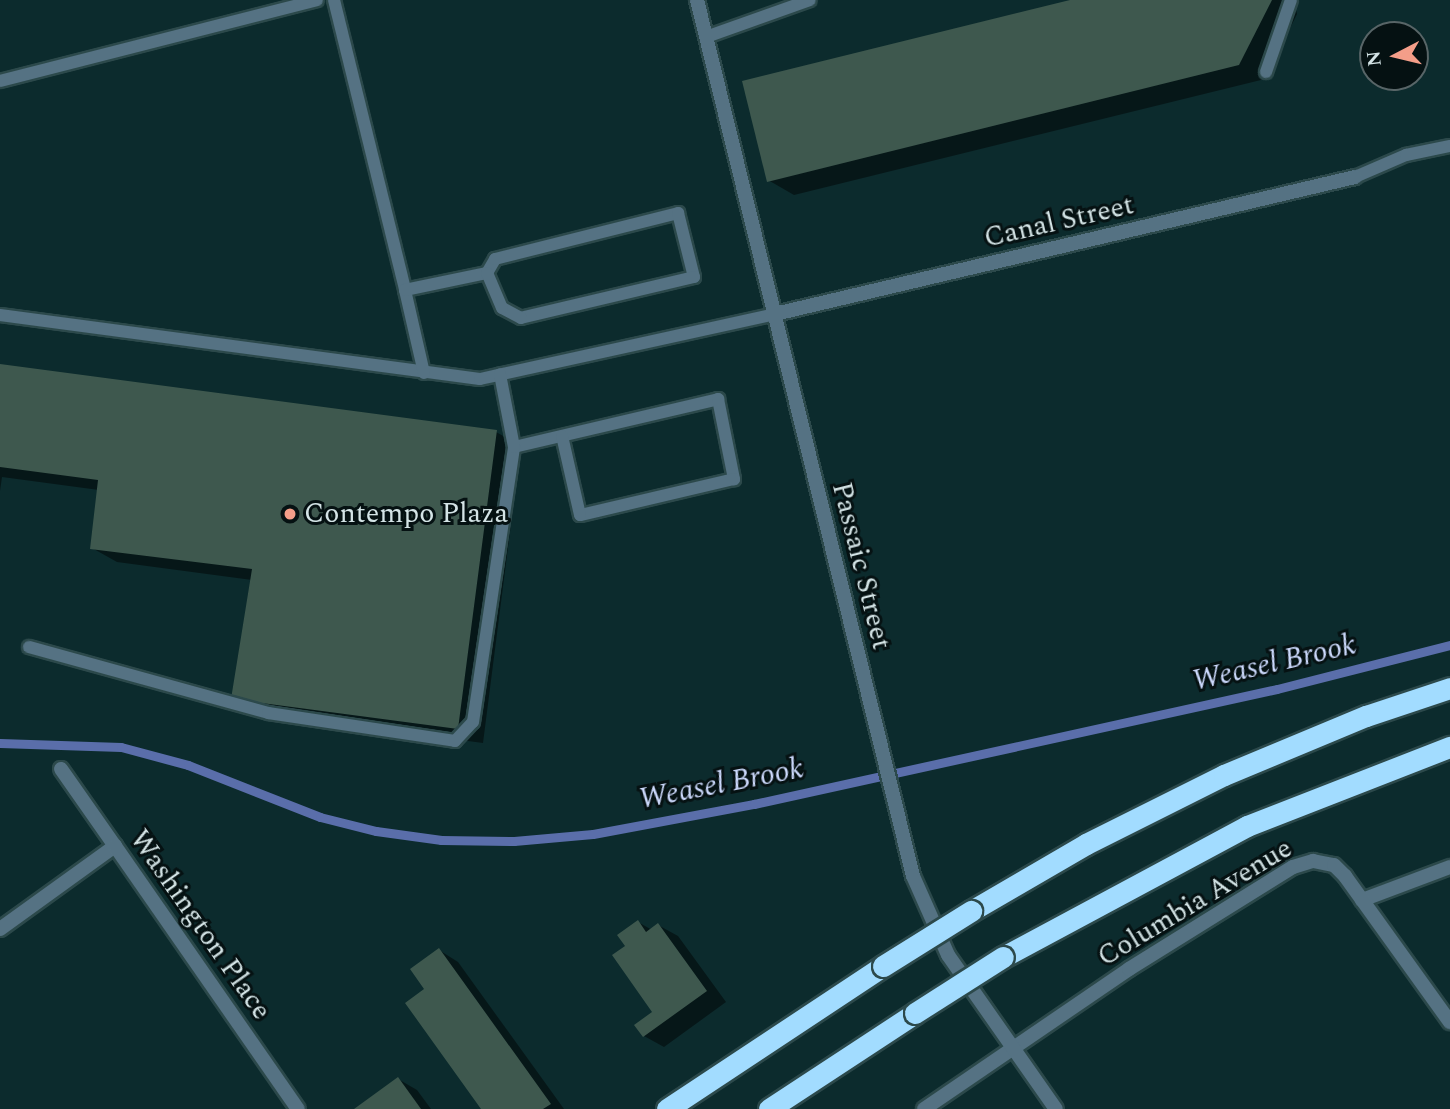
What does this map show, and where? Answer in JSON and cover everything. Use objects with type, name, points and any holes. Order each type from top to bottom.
[{"type":"highway","points":[[667,1109],[883,966],[1086,844],[1224,775],[1366,716],[1450,688]]},
{"type":"highway","points":[[769,1109],[1003,957],[1247,826],[1450,747]]},
{"type":"street","name":"Passaic Street","points":[[697,0],[890,792],[927,916],[948,955],[1056,1109]]},
{"type":"street","name":"Canal Street","points":[[775,314],[1355,177]]},
{"type":"street","name":"Washington Place","points":[[61,769],[298,1109]]},
{"type":"street","points":[[0,929],[115,846]]},
{"type":"street","name":"Columbia Avenue","points":[[924,1109],[1011,1046],[1293,867],[1313,861],[1334,865],[1450,1022]]},
{"type":"street","points":[[1362,900],[1450,867]]},
{"type":"lane","points":[[0,81],[317,0]]},
{"type":"lane","points":[[334,0],[424,373]]},
{"type":"lane","points":[[706,37],[810,0]]},
{"type":"lane","points":[[1266,72],[1291,0]]},
{"type":"lane","points":[[1355,177],[1406,155],[1450,146]]},
{"type":"lane","points":[[405,290],[487,273],[495,259],[678,213],[694,276],[521,318],[502,308],[487,273]]},
{"type":"lane","points":[[0,315],[480,379],[775,314]]},
{"type":"lane","points":[[29,647],[268,713],[455,741],[473,722],[514,447],[500,374]]},
{"type":"lane","points":[[514,447],[718,399],[734,480],[580,515],[562,436]]},
{"type":"building","points":[[1070,0],[1272,0],[1239,65],[767,182],[742,81]]},
{"type":"building","name":"Contempo Plaza","points":[[0,364],[497,430],[458,729],[231,699],[252,569],[90,549],[98,480],[0,467]]},
{"type":"building","points":[[638,920],[646,932],[658,923],[707,991],[643,1037],[634,1025],[652,1012],[612,955],[625,946],[617,935]]},
{"type":"building","points":[[439,948],[551,1104],[543,1109],[481,1109],[405,1003],[424,989],[410,969]]},
{"type":"building","points":[[398,1077],[421,1109],[354,1109]]},
{"type":"waterway","name":"Weasel Brook","points":[[0,743],[121,747],[188,765],[320,817],[376,831],[441,840],[514,841],[593,834],[754,804],[1277,689],[1450,645]]},
{"type":"place","name":"Contempo Plaza","points":[[290,514]]}]
